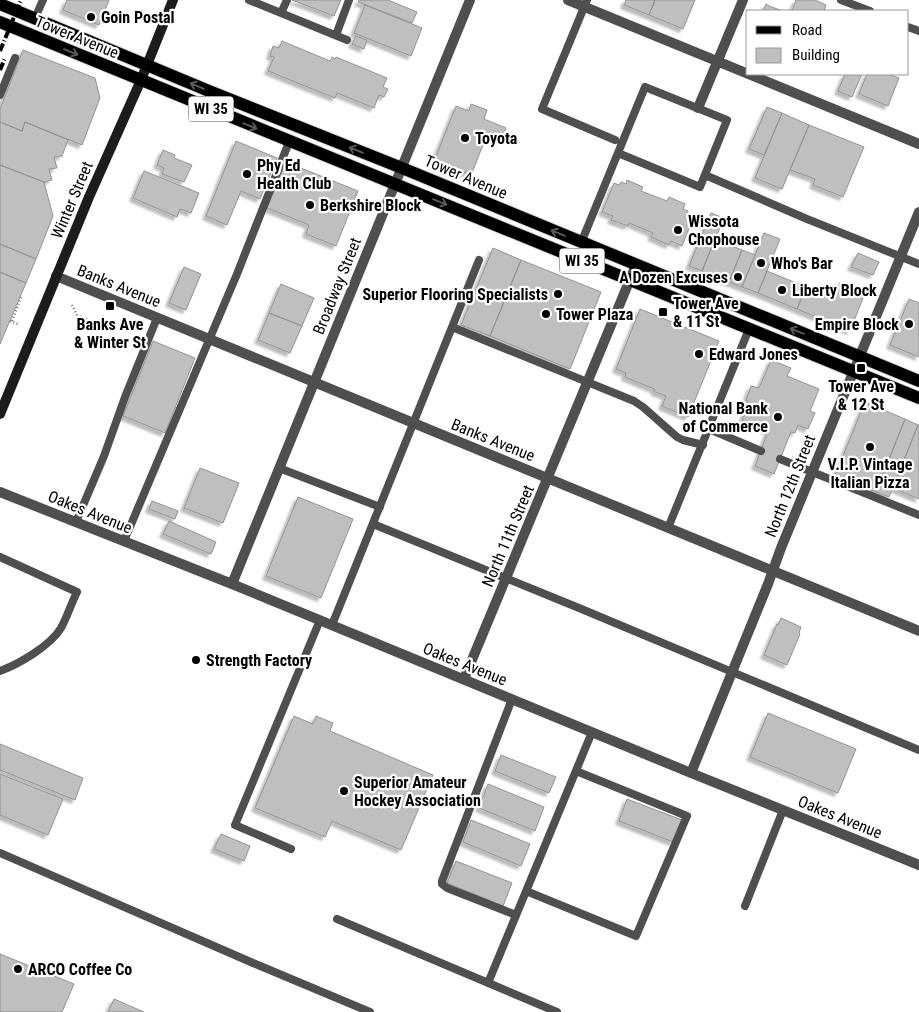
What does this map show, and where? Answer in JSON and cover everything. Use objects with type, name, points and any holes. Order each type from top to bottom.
[{"type":"main road","name":"Tower Avenue","points":[[0,4],[919,381]]},
{"type":"main road","name":"Tower Avenue","points":[[0,22],[289,142],[919,398]]},
{"type":"street","name":"Winter Street","points":[[0,414],[89,197],[174,0]]},
{"type":"street","name":"Broadway Street","points":[[232,584],[470,0]]},
{"type":"street","points":[[568,0],[586,3],[746,73]]},
{"type":"street","points":[[698,108],[743,0]]},
{"type":"street","points":[[752,75],[919,144]]},
{"type":"street","name":"North 12th Street","points":[[690,773],[919,212]]},
{"type":"street","name":"North 11th Street","points":[[464,679],[636,265]]},
{"type":"street","name":"Banks Avenue","points":[[56,276],[919,631]]},
{"type":"street","name":"Oakes Avenue","points":[[0,492],[232,584],[690,773],[919,865]]},
{"type":"lane","points":[[35,18],[43,0]]},
{"type":"lane","points":[[249,0],[347,40]]},
{"type":"lane","points":[[281,13],[287,0]]},
{"type":"lane","points":[[336,35],[349,0]]},
{"type":"lane","points":[[841,0],[867,10]]},
{"type":"lane","points":[[586,3],[542,109],[615,140]]},
{"type":"lane","points":[[0,95],[15,58]]},
{"type":"lane","points":[[581,243],[645,86],[727,120],[700,187],[618,153]]},
{"type":"lane","points":[[124,542],[210,340],[289,142]]},
{"type":"lane","points":[[705,175],[919,264]]},
{"type":"lane","points":[[332,625],[479,260]]},
{"type":"lane","points":[[76,522],[104,456],[157,318]]},
{"type":"lane","points":[[452,327],[619,394],[643,407],[680,438],[703,445]]},
{"type":"lane","points":[[668,528],[749,329]]},
{"type":"lane","points":[[709,429],[760,451]]},
{"type":"lane","points":[[780,459],[919,515]]},
{"type":"lane","points":[[279,468],[380,507]]},
{"type":"lane","points":[[373,524],[919,750]]},
{"type":"lane","points":[[0,557],[76,592],[60,629],[50,640],[28,656],[0,671]]},
{"type":"lane","points":[[291,849],[235,825],[320,620]]},
{"type":"lane","points":[[512,699],[442,884],[447,888],[516,915]]},
{"type":"lane","points":[[488,983],[592,732]]},
{"type":"lane","points":[[526,891],[636,936],[676,842],[686,816],[576,771]]},
{"type":"lane","points":[[745,906],[783,810]]},
{"type":"lane","points":[[0,853],[370,1012]]},
{"type":"lane","points":[[337,919],[557,1012]]},
{"type":"path","points":[[18,324],[11,321],[22,295]]},
{"type":"path","points":[[72,305],[77,315],[89,320]]},
{"type":"building","name":"Goin Postal","points":[[67,0],[109,0],[99,25],[63,10]]},
{"type":"building","points":[[292,0],[341,0],[334,16]]},
{"type":"building","points":[[359,0],[388,0],[417,12],[412,23],[358,2]]},
{"type":"building","points":[[626,0],[655,0],[649,15],[624,5]]},
{"type":"building","points":[[655,0],[695,0],[683,29],[649,15]]},
{"type":"building","points":[[796,0],[815,0],[826,5],[824,10],[792,10]]},
{"type":"building","points":[[766,4],[780,10],[763,10]]},
{"type":"building","points":[[365,5],[422,28],[411,56],[354,33]]},
{"type":"building","points":[[356,36],[367,40],[364,49],[352,44]]},
{"type":"building","points":[[282,41],[330,61],[332,57],[335,59],[336,57],[387,78],[383,87],[388,89],[384,97],[379,95],[374,108],[337,93],[335,98],[268,71],[274,57],[270,56],[273,46],[279,48]]},
{"type":"building","points":[[23,50],[95,78],[100,98],[82,145],[25,122],[22,131],[0,122],[0,109]]},
{"type":"building","points":[[845,75],[862,75],[852,97],[838,91]]},
{"type":"building","points":[[867,75],[891,75],[899,78],[888,106],[859,94]]},
{"type":"building","name":"Toyota","points":[[471,104],[487,110],[484,119],[506,128],[501,141],[487,135],[471,175],[434,161],[456,106],[469,111]]},
{"type":"building","points":[[767,107],[782,113],[764,155],[749,149]]},
{"type":"building","points":[[782,113],[809,125],[782,189],[755,178]]},
{"type":"building","points":[[0,122],[22,131],[25,122],[68,140],[62,156],[54,157],[57,168],[49,169],[52,180],[44,182],[0,165]]},
{"type":"building","points":[[809,125],[864,147],[843,197],[813,185],[815,179],[790,170]]},
{"type":"building","name":"Phy Ed Health Club","points":[[236,141],[277,158],[260,199],[241,191],[227,225],[206,216]]},
{"type":"building","points":[[163,150],[175,155],[174,158],[192,165],[184,182],[162,174],[164,168],[157,165]]},
{"type":"building","name":"Berkshire Block","points":[[286,162],[358,191],[336,246],[306,234],[309,225],[267,208]]},
{"type":"building","points":[[0,165],[44,182],[53,216],[36,259],[0,244]]},
{"type":"building","points":[[144,171],[199,193],[191,213],[180,209],[177,217],[133,198]]},
{"type":"building","points":[[627,180],[643,187],[641,191],[667,201],[669,197],[685,204],[683,209],[694,216],[682,246],[671,241],[669,245],[651,237],[653,233],[629,223],[628,226],[611,220],[613,216],[602,212],[614,183],[619,185],[621,182],[626,184]]},
{"type":"building","points":[[711,213],[724,218],[702,271],[689,266]]},
{"type":"building","name":"Who's Bar","points":[[764,233],[780,239],[758,293],[742,287]]},
{"type":"building","points":[[715,239],[742,250],[729,282],[702,271]]},
{"type":"building","points":[[0,244],[36,259],[26,283],[0,272]]},
{"type":"building","points":[[493,248],[521,260],[490,336],[461,325]]},
{"type":"building","points":[[742,250],[755,255],[742,287],[729,282]]},
{"type":"building","points":[[858,253],[879,262],[873,275],[851,267]]},
{"type":"building","name":"Tower Plaza","points":[[521,260],[601,292],[570,369],[490,336]]},
{"type":"building","points":[[184,267],[201,274],[186,310],[169,303]]},
{"type":"building","name":"Liberty Block","points":[[767,271],[806,287],[797,309],[758,293]]},
{"type":"building","points":[[0,272],[26,283],[0,344]]},
{"type":"building","points":[[840,282],[865,293],[850,331],[797,309],[806,287],[833,298]]},
{"type":"building","points":[[281,284],[314,298],[302,326],[269,313]]},
{"type":"building","name":"Empire Block","points":[[909,299],[919,303],[919,357],[890,345]]},
{"type":"building","points":[[640,309],[719,341],[688,417],[662,406],[666,396],[625,377],[626,373],[616,369]]},
{"type":"building","points":[[269,313],[302,326],[290,353],[258,340]]},
{"type":"building","points":[[153,341],[195,358],[165,433],[123,416]]},
{"type":"building","name":"National Bank of Commerce","points":[[771,360],[791,368],[787,376],[819,389],[810,411],[815,413],[808,429],[798,425],[795,433],[791,432],[774,474],[755,466],[768,431],[742,420],[749,402],[746,400],[751,386],[759,388]]},
{"type":"building","name":"V.I.P. Vintage Italian Pizza","points":[[865,402],[905,419],[876,492],[835,475]]},
{"type":"building","points":[[905,419],[918,425],[889,497],[876,492]]},
{"type":"building","points":[[919,425],[919,499],[893,488]]},
{"type":"building","points":[[200,468],[239,483],[223,523],[184,508]]},
{"type":"building","points":[[298,497],[353,519],[321,598],[266,576]]},
{"type":"building","points":[[152,501],[178,511],[175,519],[149,509]]},
{"type":"building","points":[[169,521],[216,542],[211,554],[163,534]]},
{"type":"building","points":[[781,618],[801,627],[787,665],[764,655]]},
{"type":"building","points":[[768,713],[856,749],[838,793],[750,757]]},
{"type":"building","name":"Superior Amateur Hockey Association","points":[[294,716],[313,724],[316,716],[333,723],[330,731],[433,775],[401,850],[332,821],[325,837],[255,808]]},
{"type":"building","points":[[0,744],[83,778],[75,800],[0,770]]},
{"type":"building","points":[[501,755],[556,777],[549,793],[495,771]]},
{"type":"building","points":[[0,774],[63,799],[48,835],[0,815]]},
{"type":"building","points":[[488,784],[544,807],[535,831],[479,808]]},
{"type":"building","points":[[627,799],[682,820],[673,842],[619,821]]},
{"type":"building","points":[[471,820],[530,844],[521,866],[463,842]]},
{"type":"building","points":[[221,834],[250,846],[244,861],[214,849]]},
{"type":"building","points":[[456,861],[512,883],[503,906],[447,883]]},
{"type":"building","name":"ARCO Coffee Co","points":[[0,954],[74,984],[62,1012],[0,1012]]},
{"type":"building","points":[[114,999],[144,1012],[108,1012]]},
{"type":"railway","points":[[0,51],[21,0]]},
{"type":"railway","points":[[0,70],[5,58]]},
{"type":"place","name":"Goin Postal","points":[[91,17]]},
{"type":"place","name":"Toyota","points":[[465,138]]},
{"type":"place","name":"Phy Ed Health Club","points":[[247,174]]},
{"type":"place","name":"Berkshire Block","points":[[310,205]]},
{"type":"place","name":"Wissota Chophouse","points":[[678,230]]},
{"type":"place","name":"Who's Bar","points":[[761,263]]},
{"type":"place","name":"A Dozen Excuses","points":[[738,277]]},
{"type":"place","name":"Liberty Block","points":[[782,290]]},
{"type":"place","name":"Superior Flooring Specialists","points":[[558,294]]},
{"type":"place","name":"Banks Ave & Winter St","points":[[110,306]]},
{"type":"place","name":"Tower Ave & 11 St","points":[[663,312]]},
{"type":"place","name":"Tower Plaza","points":[[546,314]]},
{"type":"place","name":"Empire Block","points":[[909,324]]},
{"type":"place","name":"Edward Jones","points":[[699,354]]},
{"type":"place","name":"Tower Ave & 12 St","points":[[861,368]]},
{"type":"place","name":"National Bank of Commerce","points":[[778,417]]},
{"type":"place","name":"V.I.P. Vintage Italian Pizza","points":[[870,447]]},
{"type":"place","name":"Strength Factory","points":[[196,660]]},
{"type":"place","name":"Superior Amateur Hockey Association","points":[[344,791]]},
{"type":"place","name":"ARCO Coffee Co","points":[[18,969]]}]
